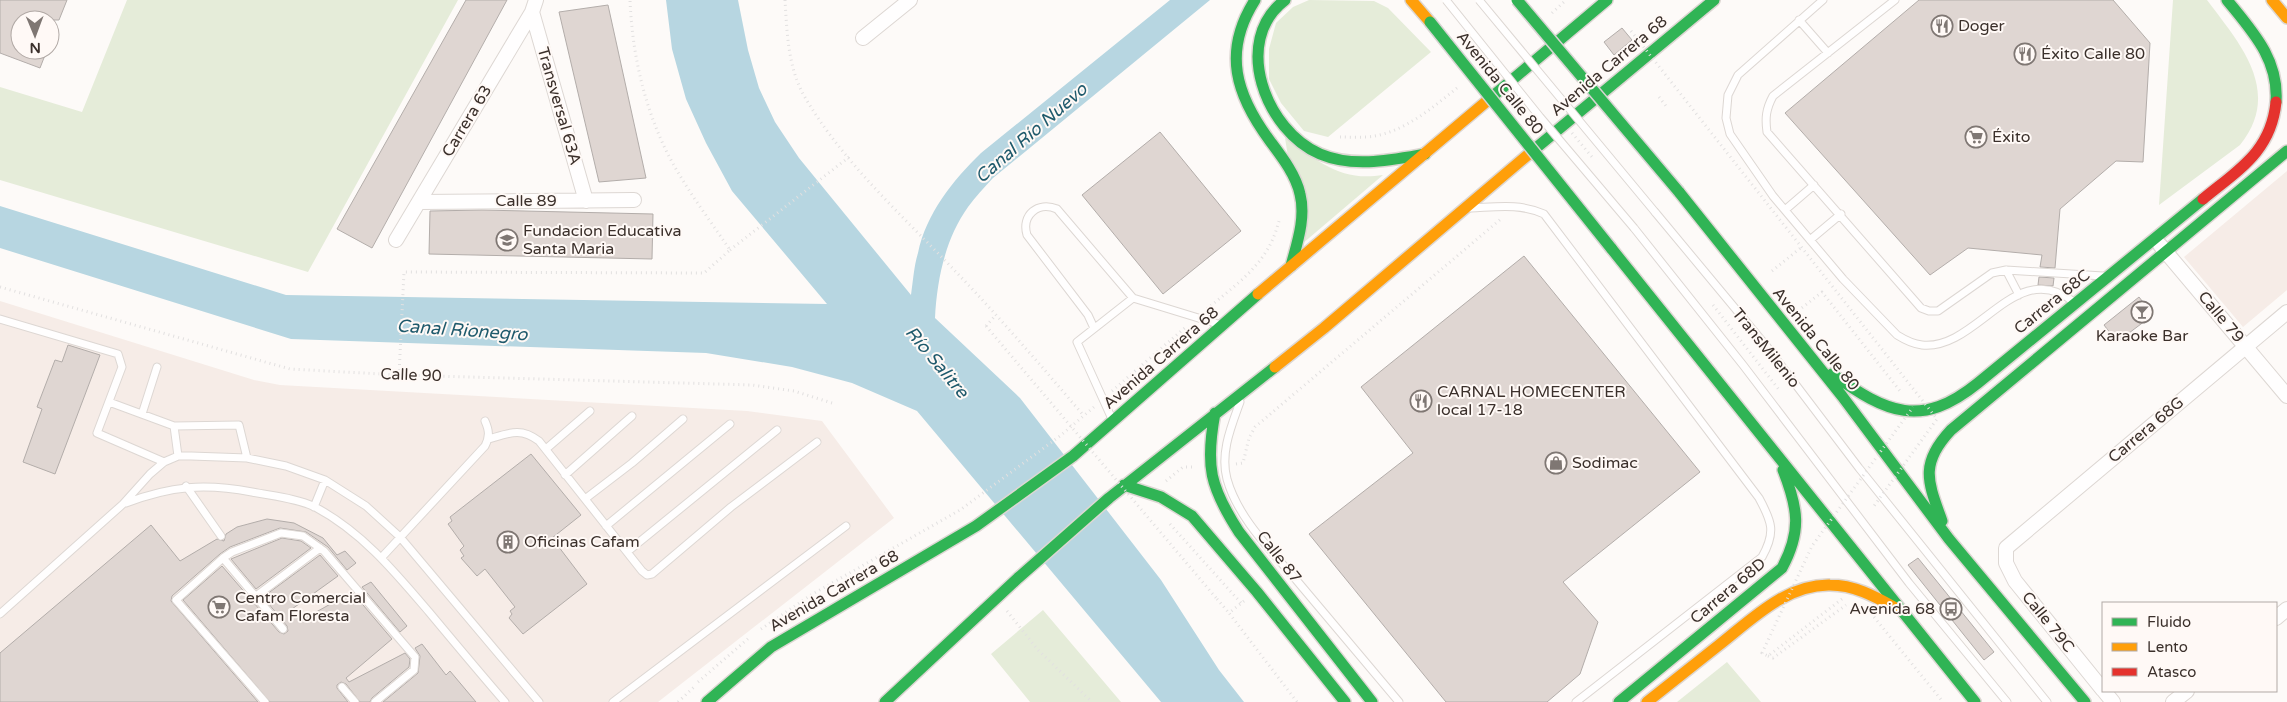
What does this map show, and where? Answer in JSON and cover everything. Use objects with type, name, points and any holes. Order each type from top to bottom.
[{"type":"main road","points":[[1255,0],[1238,35],[1236,58],[1239,85],[1249,110],[1285,160],[1300,192],[1302,209],[1300,228],[1291,266]]},
{"type":"main road","points":[[1285,0],[1280,3],[1268,21],[1261,38],[1257,56],[1268,102],[1284,124],[1303,143],[1319,153],[1342,161],[1362,163],[1425,154]]},
{"type":"main road","name":"Avenida Calle 80","points":[[1410,0],[1430,22],[1611,248],[1720,380],[1900,610],[1975,702]]},
{"type":"main road","name":"Avenida Calle 80","points":[[1517,0],[1679,192],[1814,360],[1949,539],[2084,702]]},
{"type":"main road","name":"Avenida Carrera 68","points":[[707,702],[771,646],[976,526],[1073,456],[1291,266],[1608,0]]},
{"type":"main road","name":"Avenida Carrera 68","points":[[885,702],[1018,578],[1124,485],[1324,328],[1463,208],[1714,0]]},
{"type":"main road","name":"Carrera 68C","points":[[1814,360],[1867,398],[1880,405],[1900,410],[1922,411],[1944,406],[1978,383],[2255,156],[2270,135],[2276,117],[2277,99],[2274,70],[2260,41],[2227,0]]},
{"type":"main road","points":[[2272,0],[2287,18]]},
{"type":"main road","name":"Carrera 68C","points":[[1949,539],[1928,476],[1930,456],[1936,446],[1990,397],[2287,151]]},
{"type":"main road","points":[[1978,383],[1990,397]]},
{"type":"main road","name":"Calle 87","points":[[1214,413],[1208,452],[1208,467],[1221,504],[1239,532],[1372,702]]},
{"type":"main road","name":"Carrera 68D","points":[[1619,702],[1782,568],[1792,551],[1797,534],[1796,510],[1788,483],[1772,448]]},
{"type":"main road","points":[[1124,485],[1161,498],[1192,516],[1257,592],[1345,702]]},
{"type":"main road","points":[[1647,702],[1766,608],[1782,597],[1798,590],[1823,584],[1842,584],[1858,588],[1900,610]]},
{"type":"main road","points":[[2061,674],[2079,660]]},
{"type":"street","points":[[863,38],[910,0]]},
{"type":"street","name":"Transversal 63A","points":[[534,6],[586,201]]},
{"type":"street","name":"Carrera 63","points":[[396,240],[534,6]]},
{"type":"street","name":"Calle 89","points":[[419,202],[634,200]]},
{"type":"street","name":"Calle 79","points":[[2155,238],[2287,396]]},
{"type":"street","name":"Carrera 68G","points":[[2006,548],[2287,312]]},
{"type":"street","name":"Calle 79C","points":[[2006,548],[2006,563],[2015,581],[2102,688]]},
{"type":"street","points":[[2277,617],[2287,609]]},
{"type":"street","points":[[2173,702],[2186,692]]},
{"type":"lane","name":"TransMilenio","points":[[1446,0],[1540,117],[1634,228],[1743,365],[1909,583],[2007,702]]},
{"type":"lane","name":"TransMilenio","points":[[1479,0],[1768,348],[1859,468],[2047,702]]},
{"type":"lane","points":[[1823,0],[1738,75],[1728,95],[1726,118],[1730,134],[1785,210],[1810,240],[1843,279],[1897,335],[1922,346],[1945,343],[2028,291],[2049,290],[2067,296],[2088,317]]},
{"type":"lane","points":[[1895,0],[1773,96],[1768,106],[1765,120],[1767,132],[1841,214],[1921,308],[1929,311],[1938,311],[1992,273],[2006,270],[2108,276]]},
{"type":"lane","points":[[1799,20],[1828,53]]},
{"type":"lane","points":[[1785,210],[1814,185]]},
{"type":"lane","points":[[1094,328],[1088,315],[1027,235],[1025,222],[1029,214],[1035,209],[1046,206],[1057,209],[1133,298],[1223,326]]},
{"type":"lane","points":[[1463,208],[1516,206],[1532,208],[1544,214],[1759,498],[1769,516],[1770,542],[1762,557],[1576,702]]},
{"type":"lane","points":[[1810,240],[1841,214]]},
{"type":"lane","points":[[2006,270],[2019,295]]},
{"type":"lane","points":[[1113,421],[1077,342],[1133,298]]},
{"type":"lane","points":[[0,319],[118,354],[122,367],[97,433],[164,462]]},
{"type":"lane","points":[[142,414],[157,367]]},
{"type":"lane","points":[[1245,390],[1229,434],[1224,457],[1227,479],[1234,498],[1273,552],[1399,702]]},
{"type":"lane","points":[[109,402],[174,426],[239,425],[247,458]]},
{"type":"lane","points":[[546,449],[590,412]]},
{"type":"lane","points":[[565,475],[632,416]]},
{"type":"lane","points":[[585,499],[632,463],[682,419]]},
{"type":"lane","points":[[382,557],[485,446],[489,439],[485,420]]},
{"type":"lane","points":[[606,526],[730,424]]},
{"type":"lane","points":[[174,426],[178,456]]},
{"type":"lane","points":[[627,552],[777,430]]},
{"type":"lane","points":[[489,439],[514,432],[524,432],[531,435],[546,449],[647,575],[652,574],[731,508],[817,442]]},
{"type":"lane","points":[[0,614],[123,504],[150,474],[164,462],[178,456],[247,458],[286,466],[325,480],[366,506],[400,537],[539,702]]},
{"type":"lane","points":[[314,507],[325,480]]},
{"type":"lane","points":[[123,504],[156,492],[186,486],[228,488],[285,498],[314,507],[353,532],[382,557],[505,702]]},
{"type":"lane","points":[[186,486],[221,536]]},
{"type":"lane","points":[[613,702],[846,526]]},
{"type":"lane","points":[[265,702],[176,600],[232,552],[281,533],[302,536],[320,548],[415,657],[414,670],[375,702]]},
{"type":"lane","points":[[255,597],[320,548]]},
{"type":"lane","points":[[223,558],[283,629]]},
{"type":"lane","points":[[342,687],[355,702]]},
{"type":"path","points":[[785,0],[792,63],[805,98],[849,157],[996,315],[1084,416]]},
{"type":"path","points":[[1630,31],[1937,419],[1874,506]]},
{"type":"path","points":[[1659,97],[1666,106]]},
{"type":"path","points":[[730,250],[849,157]]},
{"type":"path","points":[[1242,463],[1249,438],[1255,427],[1516,206]]},
{"type":"path","points":[[1772,271],[1810,240]]},
{"type":"path","points":[[399,376],[404,272]]},
{"type":"path","name":"Calle 90","points":[[0,287],[290,369],[399,376],[752,385],[794,392],[832,403]]},
{"type":"path","points":[[1783,323],[1822,292],[1901,392]]},
{"type":"path","points":[[996,315],[986,326],[1217,599],[1297,702]]},
{"type":"path","points":[[1768,656],[1842,599],[1846,606],[1773,658],[1768,656],[1762,653],[1812,546],[1913,407],[1907,399]]},
{"type":"path","points":[[960,510],[1060,436]]},
{"type":"path","points":[[1164,518],[1241,604],[1229,614]]},
{"type":"path","points":[[1006,610],[1038,650],[1092,702]]},
{"type":"path","points":[[1873,615],[1943,702]]},
{"type":"shaded area","points":[[2287,171],[2287,290],[2243,327],[2184,257]]},
{"type":"shaded area","points":[[0,301],[254,380],[280,385],[747,411],[822,421],[894,518],[658,702],[0,702]]},
{"type":"green space","points":[[127,0],[458,0],[308,272],[0,180],[0,87],[82,112]]},
{"type":"green space","points":[[1309,0],[1374,1],[1388,8],[1431,52],[1328,137],[1304,131],[1281,103],[1269,79],[1269,49],[1276,23],[1293,7]]},
{"type":"green space","points":[[2173,0],[2207,0],[2232,34],[2252,69],[2257,87],[2258,106],[2252,125],[2240,145],[2159,205]]},
{"type":"green space","points":[[1285,138],[1331,168],[1354,175],[1383,175],[1302,244]]},
{"type":"green space","points":[[1043,610],[1121,702],[1030,702],[991,654]]},
{"type":"green space","points":[[1727,662],[1761,702],[1677,702]]},
{"type":"water","points":[[666,0],[738,0],[748,50],[759,88],[775,122],[799,158],[911,295],[917,258],[927,225],[951,186],[981,153],[1170,0],[1210,0],[993,178],[977,196],[960,219],[948,246],[940,275],[935,318],[1020,398],[1161,580],[1219,670],[1244,702],[1161,702],[917,411],[852,383],[792,367],[706,353],[291,339],[0,248],[0,206],[286,295],[827,304],[732,191],[706,143],[686,99],[672,49]]},
{"type":"building","points":[[0,0],[67,0],[60,18],[60,10],[10,10],[10,57],[0,53]]},
{"type":"building","points":[[466,0],[507,0],[372,248],[337,229]]},
{"type":"building","name":"Éxito","points":[[1919,0],[2113,0],[2150,43],[2143,162],[2116,161],[2060,209],[2055,268],[2040,267],[2042,255],[1968,248],[1930,275],[1785,113]]},
{"type":"building","points":[[608,5],[646,178],[599,182],[559,12]]},
{"type":"building","points":[[1622,28],[1632,40],[1614,55],[1604,42]]},
{"type":"building","points":[[19,60],[43,60],[40,68]]},
{"type":"building","points":[[1160,132],[1241,231],[1163,294],[1082,195]]},
{"type":"building","points":[[482,210],[653,214],[652,259],[429,254],[430,211]]},
{"type":"building","name":"Sodimac","points":[[1524,256],[1700,472],[1563,582],[1598,622],[1580,674],[1547,702],[1446,702],[1309,534],[1413,453],[1361,387]]},
{"type":"building","points":[[2039,277],[2054,278],[2053,286],[2038,285]]},
{"type":"building","points":[[2139,297],[2153,315],[2117,342],[2104,325]]},
{"type":"building","points":[[68,345],[100,355],[55,474],[23,462],[42,409],[37,407],[55,360],[62,362]]},
{"type":"building","name":"Oficinas Cafam","points":[[531,454],[581,515],[552,538],[587,584],[523,634],[509,618],[512,614],[510,611],[515,607],[485,569],[477,576],[461,558],[464,556],[460,550],[464,546],[448,524],[452,521],[450,517]]},
{"type":"building","points":[[267,519],[294,523],[323,538],[337,555],[345,551],[356,563],[347,570],[328,547],[306,532],[280,528],[230,547],[172,596],[171,601],[258,702],[0,702],[0,653],[151,525],[180,561],[217,539],[224,541],[226,534],[237,527]]},
{"type":"building","points":[[282,538],[301,541],[311,548],[256,589],[231,559]]},
{"type":"building","points":[[320,555],[338,576],[292,609],[300,621],[352,592],[392,639],[346,678],[349,682],[405,653],[410,659],[409,667],[372,698],[370,702],[360,702],[346,684],[341,682],[337,685],[337,688],[348,702],[270,702],[183,600],[222,566],[279,632],[284,634],[288,631],[287,626],[263,597]]},
{"type":"building","name":"Avenida 68","points":[[1918,558],[1994,652],[1984,660],[1908,565]]},
{"type":"building","points":[[371,582],[407,626],[400,632],[362,587]]},
{"type":"building","points":[[422,644],[446,675],[450,671],[476,702],[383,702],[418,673],[420,656],[415,648]]},
{"type":"traffic: fast","points":[[1255,0],[1245,19],[1239,38],[1236,55],[1237,73],[1249,107],[1258,124],[1288,166],[1300,194],[1302,203],[1301,221],[1291,266]]},
{"type":"traffic: fast","points":[[1285,0],[1269,17],[1260,38],[1258,61],[1262,84],[1271,106],[1284,126],[1301,142],[1320,154],[1346,161],[1372,162],[1425,154]]},
{"type":"traffic: fast","points":[[1517,0],[1679,192]]},
{"type":"traffic: fast","points":[[1487,101],[1607,0]]},
{"type":"traffic: fast","points":[[1530,153],[1714,0]]},
{"type":"traffic: fast","points":[[2227,0],[2262,46],[2273,72],[2276,102]]},
{"type":"traffic: fast","points":[[1430,22],[1611,248]]},
{"type":"traffic: fast","points":[[1942,521],[1930,484],[1930,463],[1934,453],[1951,430],[2287,151]]},
{"type":"traffic: fast","points":[[1679,192],[1842,396],[1949,539],[2085,702]]},
{"type":"traffic: fast","points":[[1832,374],[1870,398],[1887,406],[1921,411],[1939,406],[1958,397],[1978,383],[2203,199]]},
{"type":"traffic: fast","points":[[1611,248],[1975,702]]},
{"type":"traffic: fast","points":[[707,702],[771,647],[976,526],[1073,456],[1258,294]]},
{"type":"traffic: fast","points":[[885,702],[1018,578],[1109,498],[1275,367]]},
{"type":"traffic: fast","points":[[1215,413],[1210,448],[1212,476],[1229,516],[1239,532],[1372,702]]},
{"type":"traffic: fast","points":[[1619,702],[1782,568],[1793,542],[1796,519],[1792,496],[1783,470]]},
{"type":"traffic: fast","points":[[1124,485],[1161,497],[1192,516],[1257,592],[1345,702]]},
{"type":"traffic: slow","points":[[1411,0],[1430,22]]},
{"type":"traffic: slow","points":[[2272,0],[2287,18]]},
{"type":"traffic: slow","points":[[1258,294],[1487,101]]},
{"type":"traffic: slow","points":[[1275,367],[1324,328],[1530,153]]},
{"type":"traffic: slow","points":[[1647,702],[1770,605],[1799,590],[1814,586],[1839,585],[1856,589],[1894,607]]},
{"type":"traffic: jam","points":[[2203,199],[2240,169],[2260,147],[2273,119],[2276,102]]},
{"type":"place","name":"Doger","points":[[1942,26]]},
{"type":"place","name":"Éxito Calle 80","points":[[2025,54]]},
{"type":"place","name":"Éxito","points":[[1976,137]]},
{"type":"place","name":"Fundacion Educativa Santa Maria","points":[[507,240]]},
{"type":"place","name":"Karaoke Bar","points":[[2142,312]]},
{"type":"place","name":"CARNAL HOMECENTER local 17-18","points":[[1421,401]]},
{"type":"place","name":"Sodimac","points":[[1556,463]]},
{"type":"place","name":"Oficinas Cafam","points":[[508,542]]},
{"type":"place","name":"Centro Comercial Cafam Floresta","points":[[219,607]]},
{"type":"place","name":"Avenida 68","points":[[1951,609]]},
{"type":"water label","name":"Canal Río Nuevo","points":[[1031,133]]},
{"type":"water label","name":"Canal Rionegro","points":[[462,330]]},
{"type":"water label","name":"Río Salitre","points":[[937,362]]}]
